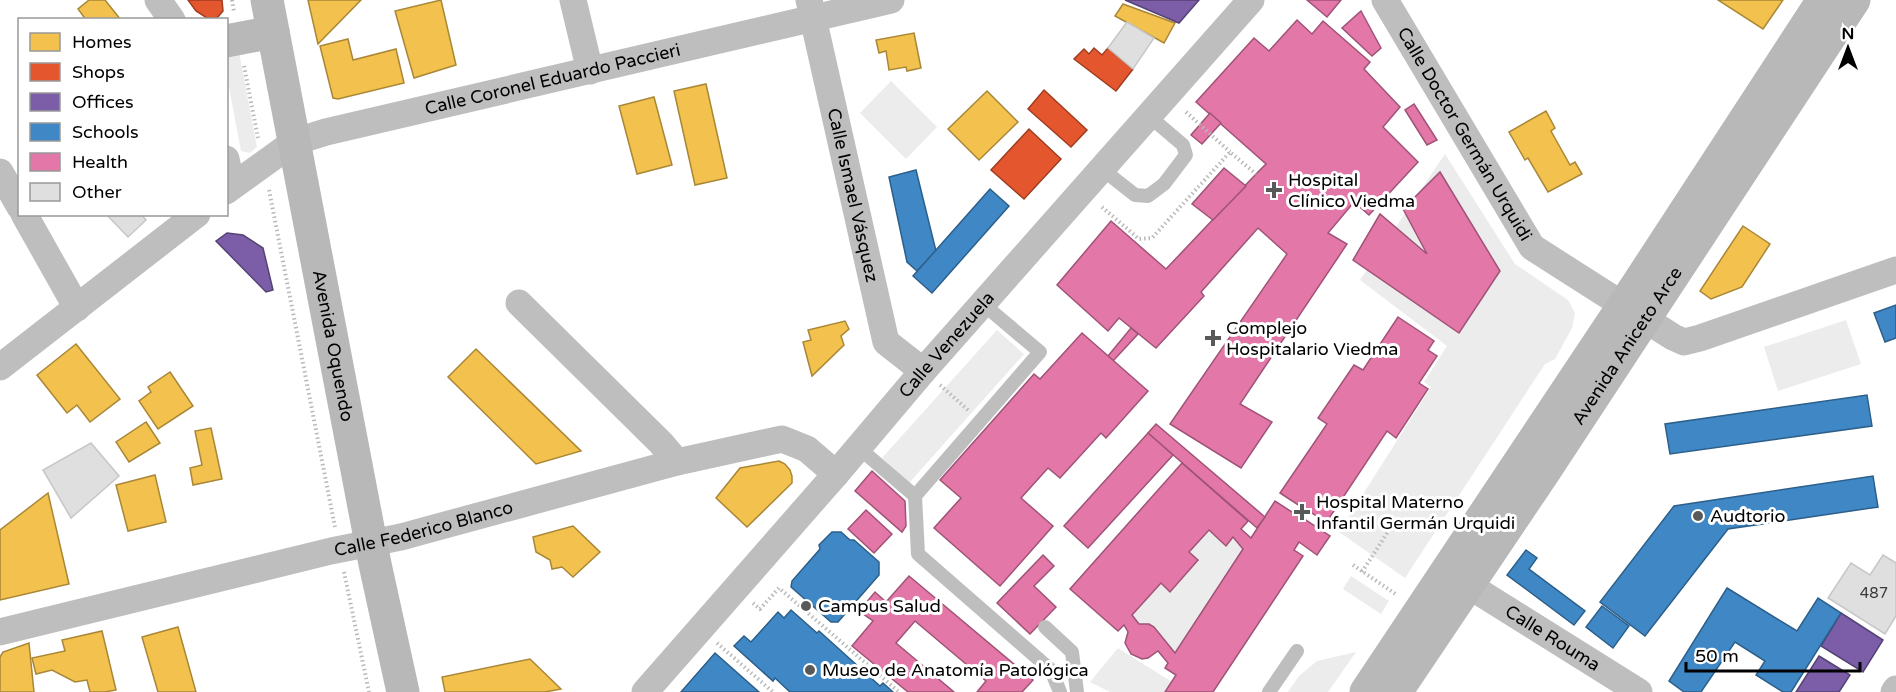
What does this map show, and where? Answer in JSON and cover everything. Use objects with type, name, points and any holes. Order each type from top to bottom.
[{"type":"main road","name":"Avenida Oquendo","points":[[267,0],[403,692]]},
{"type":"main road","name":"Avenida Aniceto Arce","points":[[1396,692],[1468,585],[1823,0]]},
{"type":"main road","name":"Avenida Aniceto Arce","points":[[1366,692],[1420,610],[1854,0]]},
{"type":"main road","points":[[235,39],[273,32]]},
{"type":"street","points":[[158,0],[171,18]]},
{"type":"street","points":[[573,0],[590,71]]},
{"type":"street","name":"Calle Coronel Eduardo Paccieri","points":[[229,188],[294,142],[326,132],[590,71],[811,9],[891,0]]},
{"type":"street","name":"Calle Venezuela","points":[[645,692],[859,448],[923,371],[1251,0]]},
{"type":"street","name":"Calle Doctor Germán Urquidi","points":[[1384,0],[1532,247],[1673,337],[1684,342],[1700,339],[1896,270]]},
{"type":"street","name":"Calle Ismael Vásquez","points":[[811,9],[886,342],[923,371]]},
{"type":"street","points":[[0,172],[18,204]]},
{"type":"street","points":[[25,216],[76,308]]},
{"type":"street","points":[[0,367],[194,216]]},
{"type":"street","points":[[519,303],[662,443],[677,462]]},
{"type":"street","name":"Calle Federico Blanco","points":[[0,632],[372,542],[401,537],[677,462],[782,439],[807,449],[836,474]]},
{"type":"street","name":"Calle Rouma","points":[[1468,585],[1640,692]]},
{"type":"lane","points":[[1102,169],[1135,195],[1148,196],[1164,184],[1186,155],[1184,145],[1149,116]]},
{"type":"lane","points":[[983,304],[1040,352],[915,496],[918,554],[1051,670],[1060,692]]},
{"type":"lane","points":[[859,448],[915,496]]},
{"type":"lane","points":[[1046,627],[1072,652],[1077,692]]},
{"type":"lane","points":[[1269,692],[1298,651]]},
{"type":"path","points":[[232,0],[235,39],[258,136]]},
{"type":"path","points":[[1168,95],[1230,152]]},
{"type":"path","points":[[270,195],[336,531]]},
{"type":"path","points":[[923,371],[981,420]]},
{"type":"path","points":[[1362,572],[1391,526],[1382,520]]},
{"type":"path","points":[[1353,565],[1420,610]]},
{"type":"path","points":[[344,570],[369,692]]},
{"type":"path","points":[[736,589],[760,609],[779,588],[899,692]]},
{"type":"path","points":[[700,629],[773,692]]},
{"type":"shaded area","points":[[228,50],[239,52],[257,147],[250,153],[241,151],[228,82]]},
{"type":"shaded area","points":[[891,81],[937,127],[906,159],[860,113]]},
{"type":"shaded area","points":[[1445,154],[1515,264],[1568,300],[1575,313],[1572,328],[1555,359],[1545,364],[1405,578],[1339,532],[1431,387],[1424,382],[1447,346],[1360,280]]},
{"type":"shaded area","points":[[1846,320],[1861,364],[1778,391],[1764,347]]},
{"type":"shaded area","points":[[997,330],[1024,354],[909,483],[882,458]]},
{"type":"shaded area","points":[[1209,530],[1226,546],[1233,537],[1243,549],[1175,653],[1154,627],[1149,624],[1139,624],[1132,615],[1161,583],[1170,591],[1198,561],[1189,552]]},
{"type":"shaded area","points":[[1351,576],[1389,601],[1381,614],[1343,589]]},
{"type":"shaded area","points":[[1118,648],[1172,682],[1165,692],[1110,692],[1090,682]]},
{"type":"shaded area","points":[[1356,652],[1328,692],[1288,692],[1299,676],[1317,661]]},
{"type":"building: Homes","points":[[89,0],[105,0],[119,18],[85,18],[78,9]]},
{"type":"building: Homes","points":[[308,0],[361,0],[318,44]]},
{"type":"building: Homes","points":[[441,0],[456,65],[414,78],[395,11]]},
{"type":"building: Homes","points":[[1718,0],[1783,0],[1763,29]]},
{"type":"building: Homes","points":[[1123,4],[1175,23],[1164,43],[1115,16]]},
{"type":"building: Homes","points":[[914,33],[921,68],[907,71],[906,67],[889,70],[886,51],[879,53],[876,40]]},
{"type":"building: Homes","points":[[348,39],[353,60],[396,49],[404,83],[338,99],[333,98],[320,46]]},
{"type":"building: Homes","points":[[706,84],[727,178],[695,185],[674,91]]},
{"type":"building: Homes","points":[[987,91],[1018,122],[979,160],[948,129]]},
{"type":"building: Homes","points":[[654,97],[672,165],[637,174],[619,106]]},
{"type":"building: Homes","points":[[1546,111],[1555,128],[1551,131],[1570,165],[1575,162],[1582,174],[1548,192],[1528,158],[1525,160],[1509,132]]},
{"type":"building: Homes","points":[[1743,226],[1770,244],[1742,287],[1711,299],[1700,291]]},
{"type":"building: Homes","points":[[845,321],[849,329],[841,336],[844,345],[812,376],[803,342],[811,340],[808,330]]},
{"type":"building: Homes","points":[[76,344],[120,399],[90,422],[77,405],[67,413],[37,375]]},
{"type":"building: Homes","points":[[476,349],[581,451],[536,464],[448,377]]},
{"type":"building: Homes","points":[[170,372],[193,406],[158,429],[139,401],[151,392],[148,387]]},
{"type":"building: Homes","points":[[146,422],[160,443],[129,462],[116,442]]},
{"type":"building: Homes","points":[[211,428],[222,479],[193,485],[190,468],[202,465],[195,431]]},
{"type":"building: Homes","points":[[779,461],[790,470],[792,483],[747,527],[716,498],[740,468]]},
{"type":"building: Homes","points":[[155,475],[166,522],[128,531],[116,485]]},
{"type":"building: Homes","points":[[48,493],[69,584],[0,600],[0,530]]},
{"type":"building: Homes","points":[[573,526],[600,552],[573,577],[562,567],[552,569],[550,560],[536,552],[533,537]]},
{"type":"building: Homes","points":[[178,627],[196,692],[158,692],[142,637]]},
{"type":"building: Homes","points":[[102,631],[116,690],[90,692],[87,680],[75,682],[52,670],[36,674],[32,658],[65,651],[62,640]]},
{"type":"building: Homes","points":[[29,643],[34,692],[0,692],[0,657],[3,652]]},
{"type":"building: Homes","points":[[530,659],[561,689],[545,692],[445,692],[442,677]]},
{"type":"building: Shops","points":[[188,0],[222,0],[223,11],[217,18],[207,18],[196,11]]},
{"type":"building: Shops","points":[[1094,48],[1102,55],[1108,48],[1133,69],[1116,91],[1074,59],[1084,49],[1089,54]]},
{"type":"building: Shops","points":[[1044,90],[1087,130],[1071,147],[1028,109]]},
{"type":"building: Shops","points":[[1029,129],[1061,159],[1024,199],[991,170]]},
{"type":"building: Offices","points":[[1125,0],[1199,0],[1179,23]]},
{"type":"building: Offices","points":[[227,233],[243,235],[263,248],[273,290],[266,292],[216,241]]},
{"type":"building: Offices","points":[[1841,613],[1883,640],[1863,672],[1821,646]]},
{"type":"building: Offices","points":[[1819,656],[1850,675],[1839,692],[1796,692]]},
{"type":"building: Schools","points":[[916,170],[936,251],[917,271],[907,262],[889,177]]},
{"type":"building: Schools","points":[[990,189],[1009,206],[932,293],[913,276]]},
{"type":"building: Schools","points":[[1896,305],[1896,338],[1885,342],[1874,313]]},
{"type":"building: Schools","points":[[1867,395],[1872,426],[1670,454],[1665,424]]},
{"type":"building: Schools","points":[[1873,476],[1878,507],[1728,529],[1645,636],[1600,602],[1674,506]]},
{"type":"building: Schools","points":[[832,532],[841,532],[850,540],[854,540],[879,562],[879,575],[838,622],[831,622],[791,587],[792,581],[820,549],[819,545]]},
{"type":"building: Schools","points":[[1526,550],[1537,558],[1529,569],[1585,611],[1574,625],[1507,575]]},
{"type":"building: Schools","points":[[1727,588],[1797,631],[1818,598],[1841,613],[1791,692],[1783,692],[1756,675],[1765,661],[1735,642],[1701,692],[1684,692],[1669,681]]},
{"type":"building: Schools","points":[[1602,606],[1629,626],[1613,648],[1586,627]]},
{"type":"building: Schools","points":[[791,610],[817,633],[819,631],[880,686],[883,683],[893,692],[790,692],[775,678],[773,681],[734,646],[744,636],[751,642],[778,612],[784,618]]},
{"type":"building: Schools","points":[[715,653],[759,692],[681,692]]},
{"type":"building: Health","points":[[1307,0],[1341,0],[1327,17]]},
{"type":"building: Health","points":[[1361,11],[1381,48],[1372,56],[1342,28]]},
{"type":"building: Health","name":"Hospital Clínico Viedma","points":[[1297,20],[1312,34],[1323,21],[1370,62],[1364,69],[1400,107],[1383,127],[1418,162],[1369,215],[1354,202],[1328,233],[1347,244],[1240,404],[1272,422],[1241,468],[1170,424],[1287,254],[1258,228],[1201,292],[1204,296],[1156,348],[1119,318],[1108,331],[1057,285],[1111,221],[1166,269],[1266,164],[1196,102],[1254,38],[1269,51]]},
{"type":"building: Health","points":[[1414,104],[1437,140],[1427,145],[1405,110]]},
{"type":"building: Health","points":[[1210,113],[1221,123],[1202,144],[1191,135]]},
{"type":"building: Health","points":[[1224,168],[1246,186],[1213,220],[1192,204]]},
{"type":"building: Health","points":[[1440,172],[1500,271],[1459,333],[1353,260],[1380,214],[1427,254],[1403,209]]},
{"type":"building: Health","name":"Hospital Materno Infantil Germán Urquidi","points":[[1398,317],[1434,341],[1428,350],[1437,356],[1419,383],[1428,389],[1396,438],[1387,431],[1326,523],[1309,511],[1303,518],[1330,536],[1317,555],[1299,542],[1294,550],[1303,556],[1213,692],[1165,692],[1176,675],[1165,668],[1168,663],[1158,651],[1142,659],[1131,654],[1125,643],[1128,632],[1124,625],[1118,631],[1070,589],[1182,463],[1248,521],[1241,529],[1251,538],[1275,501],[1295,514],[1300,506],[1280,493],[1327,424],[1318,418],[1354,365],[1363,370]],"holes":[[[1209,530],[1226,546],[1233,537],[1243,549],[1175,653],[1154,627],[1149,624],[1139,624],[1132,615],[1161,583],[1170,592],[1198,560],[1189,552]]]},
{"type":"building: Health","points":[[1131,328],[1138,334],[1113,361],[1108,356]]},
{"type":"building: Health","points":[[1082,333],[1148,391],[1106,438],[1101,433],[1060,478],[1048,468],[1021,498],[1053,526],[1000,586],[934,528],[961,498],[940,480],[1034,374],[1040,379]]},
{"type":"building: Health","points":[[1156,424],[1265,517],[1257,528],[1148,433]]},
{"type":"building: Health","points":[[1148,433],[1173,455],[1088,548],[1064,526]]},
{"type":"building: Health","points":[[872,471],[905,501],[906,526],[902,532],[855,491]]},
{"type":"building: Health","points":[[866,510],[892,534],[874,553],[848,529]]},
{"type":"building: Health","points":[[1043,555],[1054,566],[1034,586],[1056,607],[1030,634],[997,603]]},
{"type":"building: Health","points":[[909,576],[1033,680],[1022,692],[977,692],[986,681],[915,621],[896,643],[954,692],[908,692],[852,646],[873,621],[859,611],[875,592],[886,602]]},
{"type":"building: Other","points":[[1127,22],[1154,38],[1133,69],[1108,48]]},
{"type":"building: Other","points":[[108,216],[143,216],[146,220],[128,237]]},
{"type":"building: Other","points":[[91,443],[119,476],[71,518],[43,470]]},
{"type":"building: Other","points":[[1883,555],[1896,563],[1896,616],[1885,634],[1828,598],[1851,563],[1870,575]]},
{"type":"place","name":"Hospital Clínico Viedma","points":[[1274,190]]},
{"type":"place","name":"Complejo Hospitalario Viedma","points":[[1213,338]]},
{"type":"place","name":"Hospital Materno Infantil Germán Urquidi","points":[[1302,512]]},
{"type":"place","name":"Audtorio","points":[[1698,516]]},
{"type":"place","name":"Campus Salud","points":[[806,606]]},
{"type":"place","name":"Museo de Anatomía Patológica","points":[[810,670]]}]
